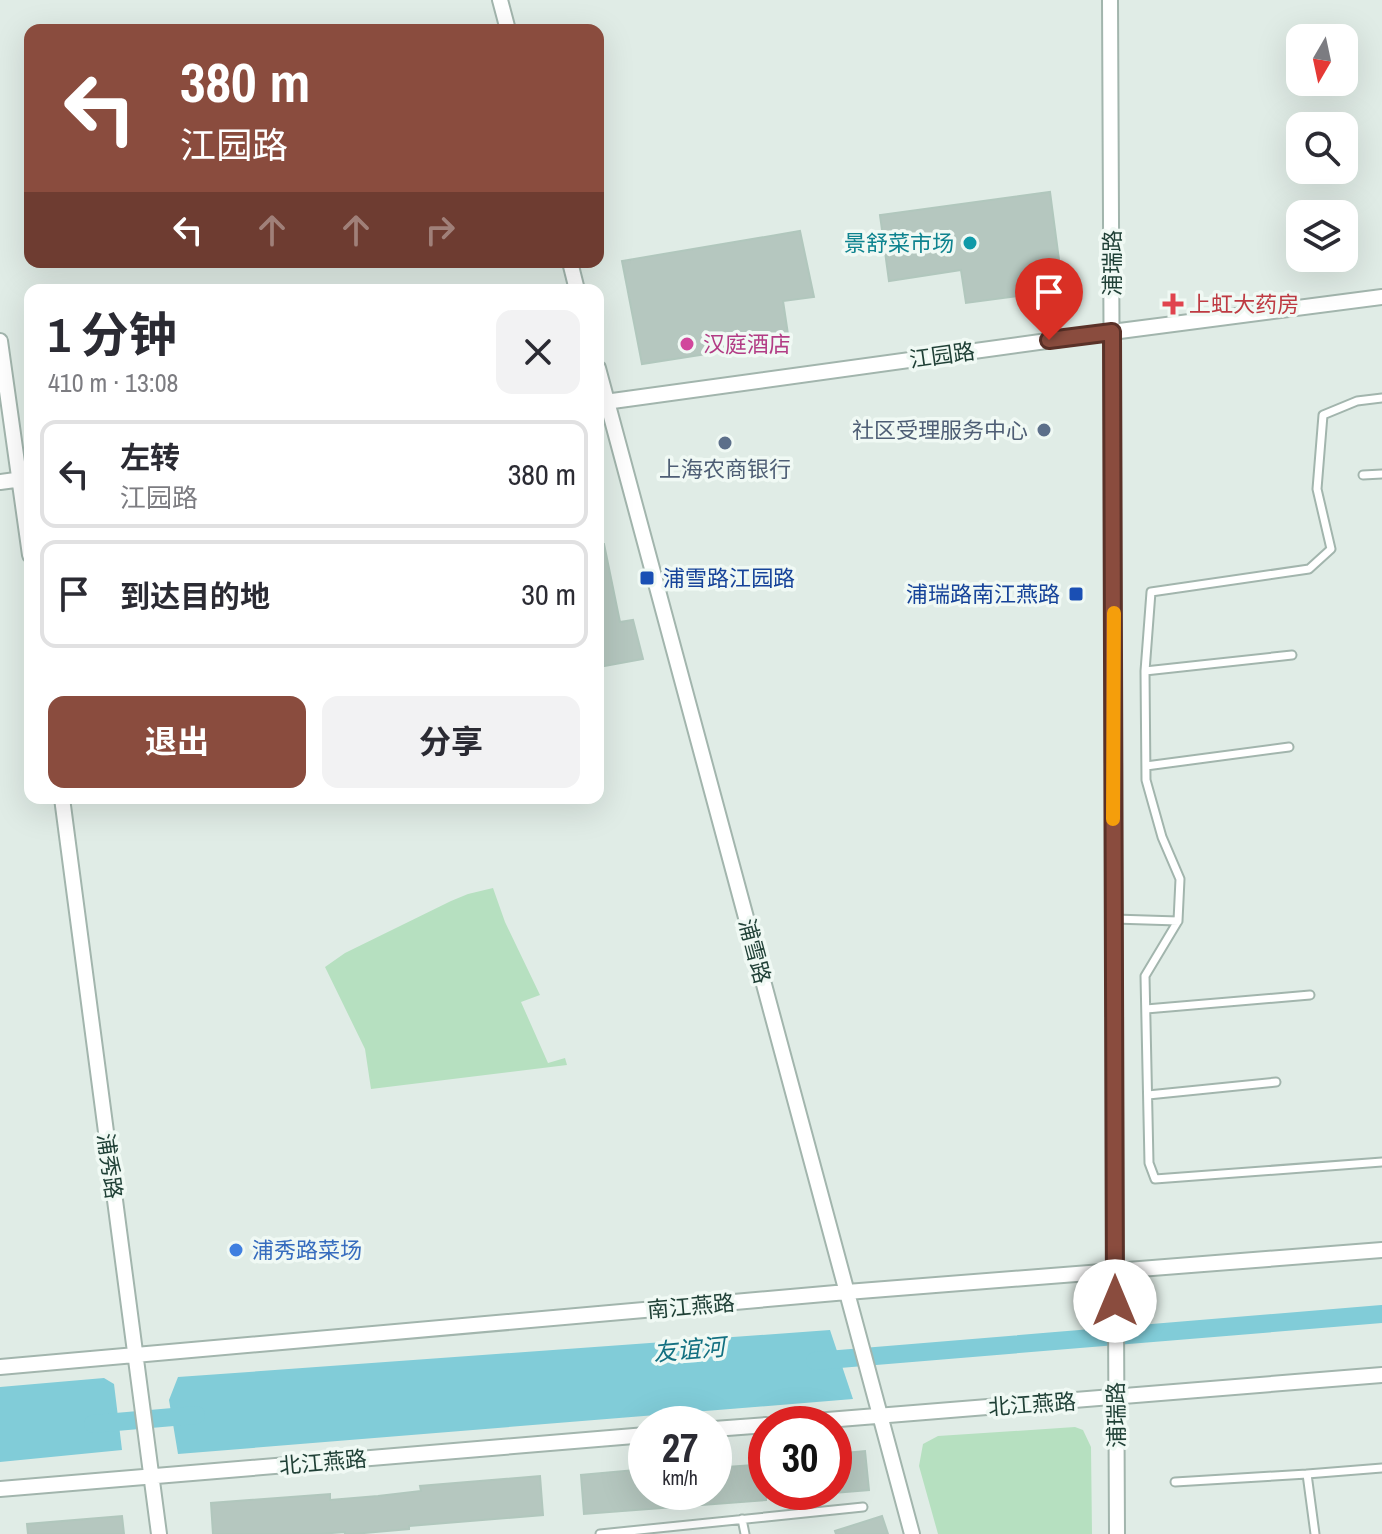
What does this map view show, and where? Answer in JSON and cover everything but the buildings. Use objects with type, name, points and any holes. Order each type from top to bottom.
[{"type":"street","points":[[500,0],[506,24]]},
{"type":"street","name":"浦瑞路","points":[[1110,0],[1117,1534]]},
{"type":"street","name":"江园路","points":[[604,402],[1382,297]]},
{"type":"street","points":[[0,341],[24,473]]},
{"type":"street","name":"浦雪路","points":[[604,409],[912,1534]]},
{"type":"street","points":[[0,482],[24,479]]},
{"type":"street","name":"浦秀路","points":[[63,804],[159,1534]]},
{"type":"street","name":"南江燕路","points":[[0,1367],[847,1292],[1382,1250]]},
{"type":"street","name":"北江燕路","points":[[852,1418],[1382,1375]]},
{"type":"street","name":"北江燕路","points":[[0,1489],[628,1436]]},
{"type":"lane","points":[[1382,398],[1357,401],[1323,415],[1317,489],[1331,549],[1309,569],[1151,592],[1145,671],[1146,780],[1162,837],[1180,879],[1178,921],[1145,976],[1149,1163],[1155,1179],[1382,1162]]},
{"type":"lane","points":[[1363,475],[1382,474]]},
{"type":"lane","points":[[1145,671],[1292,655]]},
{"type":"lane","points":[[1146,766],[1289,747]]},
{"type":"lane","points":[[1114,919],[1178,921]]},
{"type":"lane","points":[[1146,1009],[1310,995]]},
{"type":"lane","points":[[1148,1095],[1276,1082]]},
{"type":"lane","points":[[1175,1482],[1382,1468]]},
{"type":"lane","points":[[1307,1474],[1315,1534]]},
{"type":"lane","points":[[600,1534],[863,1507]]},
{"type":"lane","points":[[742,1519],[745,1534]]},
{"type":"green space","points":[[493,888],[505,922],[540,995],[521,1002],[548,1063],[565,1058],[567,1065],[371,1089],[365,1049],[325,967],[345,953],[451,901]]},
{"type":"green space","points":[[1075,1427],[1083,1430],[1091,1447],[1092,1534],[938,1534],[919,1466],[923,1444],[938,1436]]},
{"type":"water","points":[[830,1330],[853,1399],[732,1409],[732,1406],[628,1406],[628,1417],[178,1454],[169,1400],[178,1377]]},
{"type":"water","points":[[104,1378],[114,1384],[122,1450],[0,1462],[0,1387]]},
{"type":"waterway","name":"友谊河","points":[[815,1361],[1382,1314]]},
{"type":"waterway","name":"友谊河","points":[[93,1424],[196,1415]]},
{"type":"slow traffic","points":[[1113,819],[1114,613]]},
{"type":"place","name":"景舒菜市场","points":[[970,243]]},
{"type":"place","name":"上虹大药房","points":[[1173,304]]},
{"type":"place","name":"汉庭酒店","points":[[687,344]]},
{"type":"place","name":"社区受理服务中心","points":[[1044,430]]},
{"type":"place","name":"上海农商银行","points":[[725,443]]},
{"type":"place","name":"浦雪路江园路","points":[[647,578]]},
{"type":"place","name":"浦瑞路南江燕路","points":[[1076,594]]},
{"type":"place","name":"浦秀路菜场","points":[[236,1250]]},
{"type":"route","points":[[1049,340],[1112,332],[1115,1301]]}]
